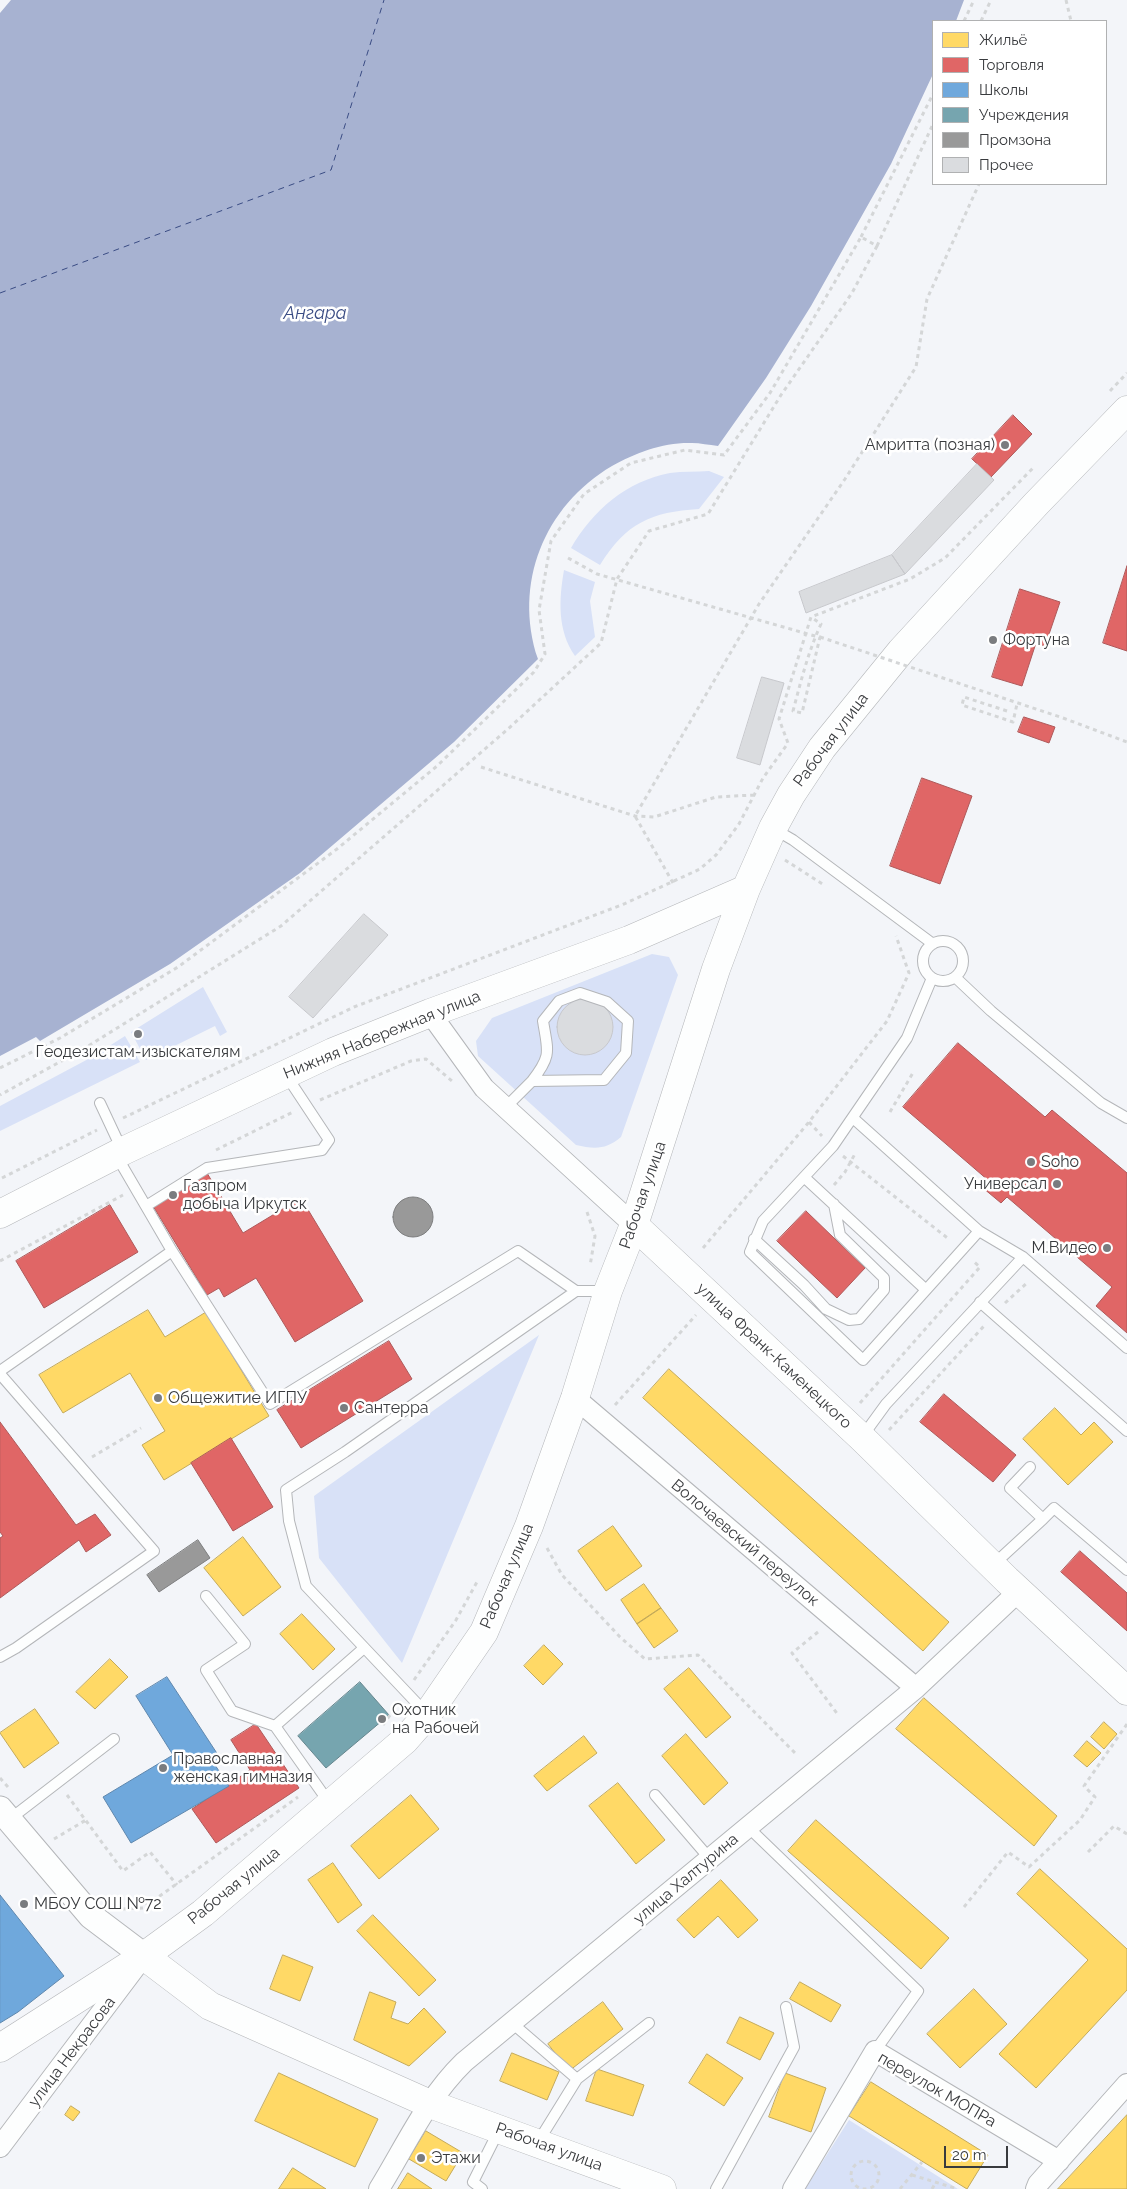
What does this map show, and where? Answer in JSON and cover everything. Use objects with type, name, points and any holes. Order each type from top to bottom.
[{"type":"main road","name":"Рабочая улица","points":[[0,2048],[144,1956],[203,1913],[331,1805],[405,1740],[427,1715],[484,1632],[529,1526],[575,1398],[608,1291],[634,1225],[716,969],[746,889],[773,828],[791,795],[822,748],[901,650],[1036,504],[1121,407]]},
{"type":"main road","name":"Нижняя Набережная улица","points":[[0,1214],[119,1153],[333,1052],[430,1013],[629,940],[746,889]]},
{"type":"main road","name":"улица Франк-Каменецкого","points":[[634,1225],[862,1438],[1019,1591],[1127,1691]]},
{"type":"main road","name":"Рабочая улица","points":[[144,1956],[210,2006],[430,2104],[662,2189]]},
{"type":"street","name":"улица Франк-Каменецкого","points":[[430,1013],[469,1070],[484,1088],[634,1225]]},
{"type":"street","name":"Волочаевский переулок","points":[[575,1398],[916,1688]]},
{"type":"street","name":"улица Халтурина","points":[[379,2189],[444,2082],[512,2023],[916,1688],[1019,1591]]},
{"type":"street","points":[[4,1814],[91,1916],[144,1956]]},
{"type":"street","name":"улица Некрасова","points":[[0,2147],[144,1956]]},
{"type":"street","name":"переулок МОПРа","points":[[793,2189],[875,2051],[1059,2161]]},
{"type":"street","points":[[1036,2189],[1127,2084]]},
{"type":"lane","points":[[773,828],[793,840],[933,944]]},
{"type":"lane","points":[[946,942],[958,949],[963,960],[960,972],[956,977],[944,981],[932,978],[928,974],[923,962],[924,955],[933,944],[946,942]]},
{"type":"lane","points":[[956,977],[991,1011],[1101,1104],[1127,1118]]},
{"type":"lane","points":[[932,978],[908,1038],[832,1146],[763,1221],[750,1252],[863,1360],[979,1231]]},
{"type":"lane","points":[[506,1107],[532,1081],[546,1063],[548,1051],[543,1021],[559,1001],[580,993],[607,1002],[628,1021],[626,1053],[604,1080],[532,1081]]},
{"type":"lane","points":[[146,1206],[207,1168],[322,1150],[329,1140],[285,1074]]},
{"type":"lane","points":[[100,1103],[110,1124],[119,1153],[146,1206],[172,1252],[270,1404],[518,1251],[576,1291],[608,1291]]},
{"type":"lane","points":[[853,1118],[979,1231],[1023,1257],[1127,1348]]},
{"type":"lane","points":[[804,1177],[925,1289]]},
{"type":"lane","points":[[754,1239],[826,1309],[848,1320],[859,1319],[884,1290],[884,1278],[840,1235],[834,1204]]},
{"type":"lane","points":[[0,1657],[16,1648],[154,1551],[0,1372],[172,1252]]},
{"type":"lane","points":[[862,1438],[886,1404],[1023,1257]]},
{"type":"lane","points":[[427,1715],[306,1586],[289,1521],[286,1490],[345,1452],[576,1291]]},
{"type":"lane","points":[[980,1302],[1127,1431]]},
{"type":"lane","points":[[1030,1467],[1010,1488],[1042,1519]]},
{"type":"lane","points":[[992,1565],[1054,1508],[1127,1570]]},
{"type":"lane","points":[[206,1596],[245,1644],[206,1670],[232,1711],[275,1726],[331,1805]]},
{"type":"lane","points":[[275,1726],[364,1648]]},
{"type":"lane","points":[[4,1814],[58,1782],[114,1739]]},
{"type":"lane","points":[[655,1795],[710,1858]]},
{"type":"lane","points":[[748,1827],[918,1991],[875,2051]]},
{"type":"lane","points":[[716,2189],[794,2047],[786,2006]]},
{"type":"lane","points":[[512,2023],[577,2079]]},
{"type":"lane","points":[[537,2143],[577,2079],[650,2023]]},
{"type":"lane","points":[[482,2189],[473,2182],[499,2129]]},
{"type":"path","points":[[964,20],[974,0]]},
{"type":"path","points":[[981,20],[991,0]]},
{"type":"path","points":[[1066,0],[1071,20]]},
{"type":"path","points":[[0,1068],[60,1038],[178,967],[337,849],[451,752],[534,672],[545,654],[539,610],[551,541],[584,494],[631,463],[684,450],[724,455],[770,394],[862,236],[932,96]]},
{"type":"path","points":[[0,1095],[85,1048],[280,926],[508,729],[601,643],[617,579],[649,532],[708,514],[781,395],[852,293],[877,246],[932,126]]},
{"type":"path","points":[[635,816],[751,618],[845,479],[916,367],[927,299],[979,185]]},
{"type":"path","points":[[862,236],[877,246]]},
{"type":"path","points":[[1121,407],[1127,373]]},
{"type":"path","points":[[811,617],[910,579],[945,558],[1035,467]]},
{"type":"path","points":[[568,558],[597,574],[806,633],[1127,742]]},
{"type":"path","points":[[2,1178],[354,1007],[673,883],[700,869],[716,855],[739,824],[763,778],[788,743],[780,719],[811,617]]},
{"type":"path","points":[[811,617],[821,624],[802,713],[793,711],[811,647],[818,637]]},
{"type":"path","points":[[1008,711],[964,697],[962,705],[1013,722],[1017,704]]},
{"type":"path","points":[[481,767],[635,816],[654,817],[716,798],[755,795]]},
{"type":"path","points":[[635,816],[673,883]]},
{"type":"path","points":[[782,858],[830,889]]},
{"type":"path","points":[[703,1248],[809,1122],[887,1021],[909,973],[894,931]]},
{"type":"path","points":[[890,1112],[914,1071]]},
{"type":"path","points":[[845,1172],[848,1162],[856,1152]]},
{"type":"path","points":[[848,1162],[980,1267],[860,1403]]},
{"type":"path","points":[[889,1430],[994,1314],[1039,1271]]},
{"type":"path","points":[[613,1407],[697,1314]]},
{"type":"path","points":[[79,1465],[141,1428]]},
{"type":"path","points":[[529,1526],[544,1542],[562,1575],[620,1636],[645,1659],[698,1656],[795,1753]]},
{"type":"path","points":[[834,1618],[792,1653],[839,1716]]},
{"type":"path","points":[[964,1907],[1008,1852],[1029,1867],[1080,1820],[1095,1797],[1084,1786],[1127,1724]]},
{"type":"path","points":[[58,1782],[123,1871],[150,1852],[177,1885]]},
{"type":"path","points":[[53,1839],[86,1820]]},
{"type":"path","points":[[1088,1852],[1114,1826],[1127,1834]]},
{"type":"path","points":[[868,2161],[878,2171],[878,2180],[868,2188],[858,2188],[852,2181],[852,2168],[859,2162],[868,2161]]},
{"type":"path","points":[[900,2189],[922,2162]]},
{"type":"path","points":[[912,2175],[958,2189]]},
{"type":"path","points":[[932,2189],[936,2182]]},
{"type":"shaded area","points":[[709,471],[724,477],[699,509],[667,513],[641,522],[620,539],[600,565],[571,548],[590,521],[613,499],[626,490],[654,477],[670,473]]},
{"type":"shaded area","points":[[564,570],[595,582],[590,601],[595,637],[575,656],[569,646],[562,625],[561,592]]},
{"type":"shaded area","points":[[652,954],[669,957],[678,975],[621,1137],[610,1144],[600,1147],[576,1145],[478,1056],[476,1041],[492,1018]]},
{"type":"shaded area","points":[[203,987],[227,1032],[220,1036],[215,1026],[146,1060],[131,1032]]},
{"type":"shaded area","points":[[125,1036],[140,1062],[0,1131],[0,1106],[92,1057]]},
{"type":"shaded area","points":[[539,1335],[402,1663],[319,1558],[314,1496]]},
{"type":"shaded area","points":[[849,2120],[958,2189],[805,2189]]},
{"type":"water","name":"Ангара","points":[[11,0],[964,0],[956,20],[932,20],[932,76],[891,164],[811,306],[766,378],[718,446],[695,443],[671,444],[650,449],[630,457],[612,466],[588,483],[568,502],[552,525],[540,549],[532,576],[529,603],[531,631],[538,659],[454,742],[300,873],[170,964],[40,1041],[36,1037],[0,1056],[0,13]]},
{"type":"building: Жильё","points":[[148,1310],[165,1337],[206,1312],[269,1416],[164,1480],[142,1445],[165,1431],[130,1373],[63,1413],[39,1375]]},
{"type":"building: Жильё","points":[[669,1369],[949,1622],[923,1651],[643,1398]]},
{"type":"building: Жильё","points":[[1055,1408],[1081,1435],[1094,1422],[1113,1442],[1068,1485],[1023,1439]]},
{"type":"building: Жильё","points":[[613,1526],[642,1566],[606,1591],[578,1551]]},
{"type":"building: Жильё","points":[[243,1537],[281,1587],[243,1616],[204,1568]]},
{"type":"building: Жильё","points":[[644,1584],[661,1608],[637,1624],[621,1600]]},
{"type":"building: Жильё","points":[[661,1608],[678,1631],[654,1648],[637,1624]]},
{"type":"building: Жильё","points":[[302,1614],[335,1649],[313,1670],[280,1634]]},
{"type":"building: Жильё","points":[[544,1645],[563,1664],[543,1685],[524,1666]]},
{"type":"building: Жильё","points":[[110,1659],[128,1677],[95,1709],[76,1692]]},
{"type":"building: Жильё","points":[[689,1668],[731,1717],[706,1738],[664,1689]]},
{"type":"building: Жильё","points":[[924,1698],[1057,1816],[1034,1846],[896,1729]]},
{"type":"building: Жильё","points":[[35,1709],[59,1743],[24,1768],[0,1733]]},
{"type":"building: Жильё","points":[[1104,1722],[1117,1734],[1104,1749],[1091,1737]]},
{"type":"building: Жильё","points":[[686,1734],[728,1783],[704,1805],[662,1756]]},
{"type":"building: Жильё","points":[[584,1736],[597,1753],[547,1791],[534,1776]]},
{"type":"building: Жильё","points":[[1087,1741],[1101,1753],[1087,1767],[1074,1756]]},
{"type":"building: Жильё","points":[[618,1783],[665,1840],[636,1864],[589,1806]]},
{"type":"building: Жильё","points":[[411,1795],[439,1829],[379,1879],[351,1846]]},
{"type":"building: Жильё","points":[[816,1820],[949,1938],[921,1969],[788,1851]]},
{"type":"building: Жильё","points":[[333,1863],[362,1905],[338,1923],[308,1880]]},
{"type":"building: Жильё","points":[[1040,1869],[1127,1949],[1127,1990],[1036,2088],[999,2054],[1088,1960],[1017,1894]]},
{"type":"building: Жильё","points":[[721,1880],[758,1920],[738,1938],[718,1916],[694,1938],[677,1920]]},
{"type":"building: Жильё","points":[[373,1915],[436,1980],[419,1996],[357,1931]]},
{"type":"building: Жильё","points":[[283,1955],[313,1967],[300,2001],[270,1989]]},
{"type":"building: Жильё","points":[[800,1982],[841,2005],[831,2022],[790,1999]]},
{"type":"building: Жильё","points":[[974,1989],[1007,2024],[960,2068],[927,2034]]},
{"type":"building: Жильё","points":[[370,1992],[396,2002],[391,2018],[408,2024],[424,2008],[446,2032],[409,2066],[354,2040]]},
{"type":"building: Жильё","points":[[603,2002],[623,2029],[569,2071],[548,2044]]},
{"type":"building: Жильё","points":[[740,2017],[774,2033],[760,2060],[727,2043]]},
{"type":"building: Жильё","points":[[512,2053],[559,2072],[547,2100],[500,2081]]},
{"type":"building: Жильё","points":[[707,2054],[743,2078],[724,2106],[689,2083]]},
{"type":"building: Жильё","points":[[597,2069],[644,2085],[633,2116],[586,2101]]},
{"type":"building: Жильё","points":[[279,2073],[378,2119],[355,2167],[255,2121]]},
{"type":"building: Жильё","points":[[785,2073],[826,2088],[811,2132],[769,2117]]},
{"type":"building: Жильё","points":[[871,2082],[988,2155],[967,2189],[849,2116]]},
{"type":"building: Жильё","points":[[71,2106],[80,2112],[73,2121],[65,2115]]},
{"type":"building: Жильё","points":[[1127,2115],[1127,2189],[1058,2189]]},
{"type":"building: Жильё","points":[[426,2131],[463,2153],[446,2181],[409,2159]]},
{"type":"building: Жильё","points":[[293,2168],[326,2189],[279,2189]]},
{"type":"building: Жильё","points":[[408,2173],[432,2189],[398,2189]]},
{"type":"building: Торговля","points":[[1013,415],[1032,434],[991,477],[972,459]]},
{"type":"building: Торговля","points":[[1127,566],[1127,651],[1103,643]]},
{"type":"building: Торговля","points":[[1020,589],[1060,602],[1045,646],[1036,643],[1022,686],[992,677]]},
{"type":"building: Торговля","points":[[1024,717],[1055,727],[1049,743],[1018,732]]},
{"type":"building: Торговля","points":[[922,778],[972,796],[940,884],[890,866]]},
{"type":"building: Торговля","name":"Универсал","points":[[958,1043],[1045,1117],[1052,1110],[1127,1173],[1127,1333],[1096,1306],[1112,1287],[1007,1197],[1001,1203],[983,1188],[989,1181],[903,1107]]},
{"type":"building: Торговля","points":[[207,1173],[243,1233],[301,1198],[363,1301],[295,1342],[256,1278],[224,1297],[219,1288],[207,1295],[153,1206]]},
{"type":"building: Торговля","points":[[110,1205],[138,1252],[44,1308],[16,1261]]},
{"type":"building: Торговля","points":[[806,1211],[865,1268],[837,1298],[777,1241]]},
{"type":"building: Торговля","points":[[389,1341],[412,1379],[301,1448],[277,1410]]},
{"type":"building: Торговля","points":[[944,1394],[1016,1455],[993,1482],[920,1422]]},
{"type":"building: Торговля","points":[[0,1422],[76,1525],[95,1514],[111,1535],[86,1552],[79,1540],[0,1598],[0,1538],[3,1536],[0,1532]]},
{"type":"building: Торговля","points":[[231,1438],[273,1507],[233,1531],[191,1463]]},
{"type":"building: Торговля","points":[[1080,1551],[1127,1593],[1127,1631],[1061,1572]]},
{"type":"building: Торговля","points":[[256,1724],[299,1788],[216,1843],[192,1809],[250,1770],[231,1740]]},
{"type":"building: Школы","points":[[167,1677],[222,1761],[215,1765],[229,1786],[131,1843],[103,1797],[173,1755],[136,1696]]},
{"type":"building: Школы","points":[[0,1895],[64,1976],[18,2012],[0,2023]]},
{"type":"building: Учреждения","points":[[360,1682],[389,1715],[326,1768],[298,1736]]},
{"type":"building: Промзона","points":[[417,1197],[424,1200],[430,1206],[433,1217],[432,1225],[424,1234],[417,1237],[409,1237],[402,1234],[394,1225],[393,1213],[396,1206],[405,1198]]},
{"type":"building: Промзона","points":[[198,1540],[210,1558],[159,1592],[147,1575]]},
{"type":"building: Прочее","points":[[977,464],[994,480],[905,574],[892,555]]},
{"type":"building: Прочее","points":[[892,555],[905,574],[806,613],[799,592]]},
{"type":"building: Прочее","points":[[762,677],[784,683],[760,765],[737,758]]},
{"type":"building: Прочее","points":[[364,914],[388,935],[313,1018],[289,997]]},
{"type":"building: Прочее","points":[[579,999],[591,999],[605,1007],[613,1021],[611,1038],[605,1047],[591,1055],[579,1055],[569,1050],[562,1043],[557,1033],[557,1021],[562,1011],[569,1004]]},
{"type":"ferry route","points":[[0,293],[331,170],[384,0]]},
{"type":"place","name":"Амритта (позная)","points":[[1005,445]]},
{"type":"place","name":"Фортуна","points":[[993,640]]},
{"type":"place","name":"Геодезистам-изыскателям","points":[[138,1034]]},
{"type":"place","name":"Soho","points":[[1031,1162]]},
{"type":"place","name":"Универсал","points":[[1057,1184]]},
{"type":"place","name":"Газпром добыча Иркутск","points":[[173,1195]]},
{"type":"place","name":"М.Видео","points":[[1107,1248]]},
{"type":"place","name":"Общежитие ИГПУ","points":[[158,1398]]},
{"type":"place","name":"Сантерра","points":[[344,1408]]},
{"type":"place","name":"Охотник на Рабочей","points":[[382,1719]]},
{"type":"place","name":"Православная женская гимназия","points":[[163,1768]]},
{"type":"place","name":"МБОУ СОШ №72","points":[[24,1904]]},
{"type":"place","name":"Этажи","points":[[421,2158]]}]
